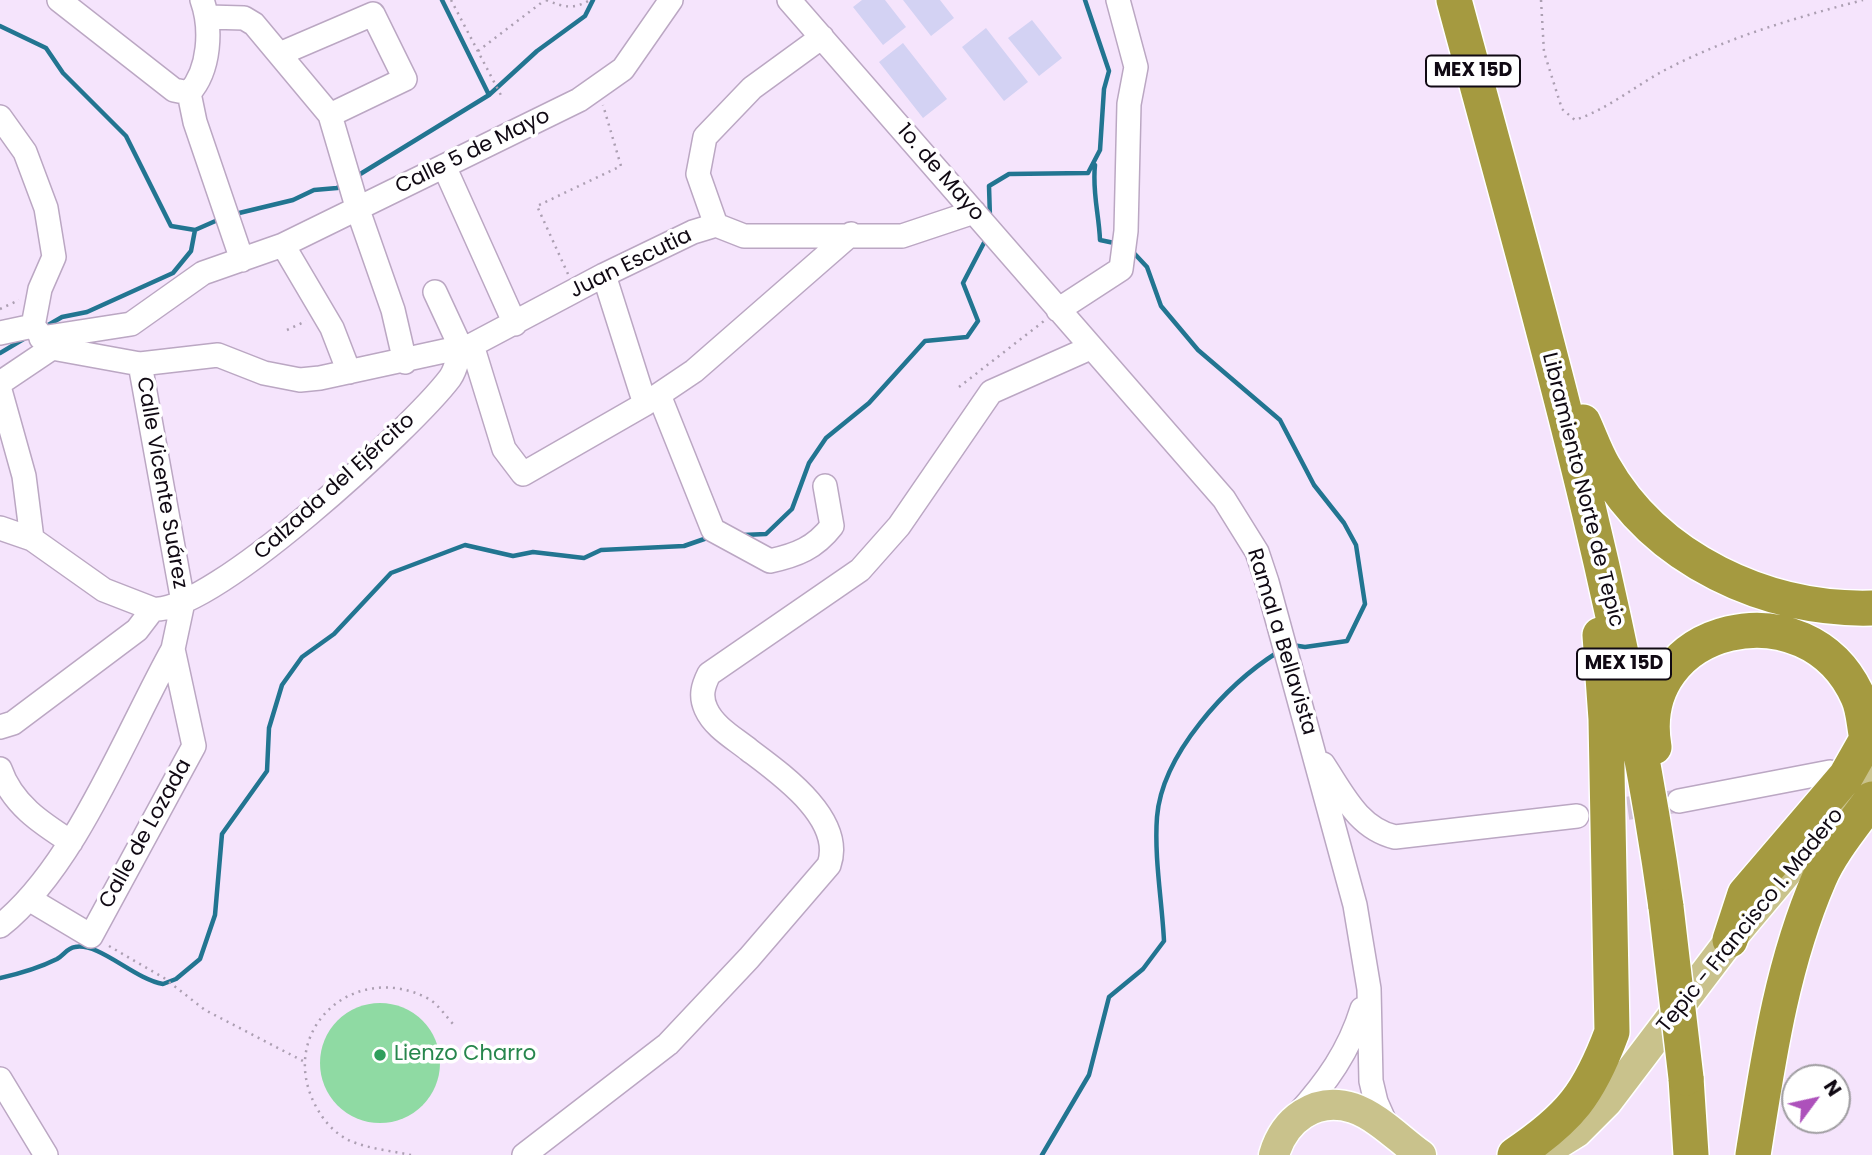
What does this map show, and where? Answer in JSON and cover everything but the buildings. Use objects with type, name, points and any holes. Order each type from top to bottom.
[{"type":"highway","name":"Libramiento Norte de Tepic","points":[[1454,0],[1598,544],[1637,725],[1666,908],[1686,1078],[1691,1155]]},
{"type":"highway","points":[[1493,142],[1514,166],[1576,406],[1604,467],[1640,516],[1692,559],[1742,585],[1799,603],[1837,609],[1872,608]]},
{"type":"highway","points":[[1514,1155],[1569,1114],[1596,1075],[1612,1032],[1605,719],[1597,596],[1561,441],[1566,423]]},
{"type":"highway","points":[[1666,908],[1676,881],[1652,737],[1658,692],[1680,659],[1715,636],[1759,629],[1801,638],[1834,662],[1858,698],[1867,740],[1846,776],[1745,894],[1730,940]]},
{"type":"highway","points":[[1753,1155],[1776,1011],[1799,935],[1820,877],[1872,799]]},
{"type":"main road","name":"Tepic - Francisco I. Madero","points":[[1540,1155],[1577,1132],[1606,1102],[1730,940],[1872,771]]},
{"type":"main road","name":"Tepic - Francisco I. Madero","points":[[1514,1155],[1548,1142],[1573,1125],[1630,1070]]},
{"type":"main road","points":[[1274,1155],[1279,1138],[1292,1120],[1311,1109],[1333,1104],[1354,1108],[1391,1144],[1420,1155]]},
{"type":"street","points":[[59,0],[174,90],[189,93]]},
{"type":"street","name":"Calle 5 de Mayo","points":[[0,333],[42,337],[131,324],[203,274],[283,245],[579,100],[623,69],[671,0]]},
{"type":"street","name":"1o. de Mayo","points":[[789,0],[1090,348]]},
{"type":"street","points":[[1058,310],[1121,269],[1126,231],[1129,104],[1136,68],[1118,0]]},
{"type":"street","points":[[189,93],[198,83],[205,60],[205,8],[244,18],[254,24],[282,53],[330,115],[358,210],[393,310],[405,362]]},
{"type":"street","points":[[282,53],[373,13],[405,79],[330,115]]},
{"type":"street","points":[[716,225],[698,174],[705,137],[752,88],[822,37]]},
{"type":"street","points":[[189,93],[195,122],[242,260]]},
{"type":"street","points":[[0,117],[25,152],[46,208],[54,257],[40,289],[42,337],[0,383]]},
{"type":"street","points":[[444,166],[515,324]]},
{"type":"street","name":"Juan Escutia","points":[[42,337],[140,364],[205,354],[218,355],[264,373],[300,380],[405,362],[467,346],[515,324],[604,275],[693,232],[716,225],[744,236],[902,236],[974,212]]},
{"type":"street","points":[[435,292],[467,346],[504,449],[523,474],[652,399],[694,371],[851,234]]},
{"type":"street","points":[[283,245],[332,328],[349,372]]},
{"type":"street","points":[[604,275],[652,399],[713,530],[770,561],[798,555],[821,540],[832,526],[825,486]]},
{"type":"street","name":"Calzada del Ejército","points":[[153,610],[162,610],[183,602],[247,565],[308,516],[417,414],[452,376],[467,346]]},
{"type":"street","points":[[524,1155],[668,1044],[749,958],[828,865],[834,851],[830,832],[809,803],[775,769],[719,727],[706,710],[702,690],[709,674],[860,570],[899,526],[991,391],[1090,348]]},
{"type":"street","name":"Ramal a Bellavista","points":[[1090,348],[1224,499],[1257,552],[1281,629],[1355,905],[1368,989],[1371,1081],[1391,1144]]},
{"type":"street","name":"Calle Vicente Suárez","points":[[140,364],[183,602]]},
{"type":"street","points":[[0,390],[24,476],[32,539]]},
{"type":"street","points":[[0,528],[32,539],[104,590],[153,610],[136,630],[13,723],[0,727]]},
{"type":"street","points":[[0,926],[29,899],[71,842],[173,649],[183,602]]},
{"type":"street","name":"Calle de Lozada","points":[[90,936],[194,746],[173,649]]},
{"type":"street","points":[[1313,750],[1360,818],[1377,832],[1395,836],[1577,816]]},
{"type":"street","points":[[0,769],[7,789],[40,822],[71,842]]},
{"type":"street","points":[[1679,801],[1830,772]]},
{"type":"street","points":[[29,899],[90,936]]},
{"type":"street","points":[[1292,1120],[1333,1073],[1353,1039],[1368,989]]},
{"type":"street","points":[[0,1079],[46,1155]]},
{"type":"path","points":[[451,0],[503,99]]},
{"type":"path","points":[[478,51],[545,0],[565,8],[579,6],[590,0]]},
{"type":"path","points":[[1541,0],[1544,52],[1562,109],[1575,120],[1591,115],[1665,70],[1758,28],[1863,0]]},
{"type":"path","points":[[575,290],[537,206],[621,166],[597,87]]},
{"type":"path","points":[[959,387],[1058,310]]},
{"type":"path","points":[[90,936],[164,978],[205,1010],[303,1061]]},
{"type":"path","points":[[411,1155],[351,1142],[325,1122],[308,1094],[303,1061],[313,1028],[335,1002],[366,987],[401,987],[432,1001],[455,1026]]},
{"type":"green space","name":"Lienzo Charro","points":[[380,1003],[403,1007],[423,1020],[436,1040],[440,1063],[436,1086],[423,1106],[403,1119],[380,1123],[357,1119],[337,1106],[324,1086],[320,1063],[324,1040],[337,1020],[357,1007]]},
{"type":"waterway","points":[[442,0],[489,95]]},
{"type":"waterway","points":[[357,176],[489,95],[537,51],[585,16],[593,0]]},
{"type":"waterway","points":[[990,218],[989,186],[1009,174],[1088,173],[1100,150],[1104,89],[1109,71],[1085,0]]},
{"type":"waterway","points":[[0,26],[46,48],[63,73],[126,136],[171,226],[195,230]]},
{"type":"waterway","points":[[1095,165],[1094,184],[1100,240],[1119,244]]},
{"type":"waterway","points":[[235,214],[293,200],[314,190],[337,188],[344,184]]},
{"type":"waterway","points":[[43,328],[62,317],[87,312],[173,273],[191,251],[195,230],[220,219]]},
{"type":"waterway","points":[[743,535],[766,534],[792,509],[809,463],[826,438],[869,403],[925,341],[967,337],[978,321],[963,283],[987,237]]},
{"type":"waterway","points":[[1132,251],[1147,267],[1161,306],[1198,350],[1280,420],[1314,485],[1344,523],[1356,545],[1365,604],[1347,641],[1305,647],[1292,645]]},
{"type":"waterway","points":[[0,353],[27,337]]},
{"type":"waterway","points":[[0,978],[44,965],[75,947],[95,950],[140,975],[163,984],[176,979],[200,959],[215,915],[222,834],[267,771],[269,728],[282,685],[302,657],[334,634],[391,573],[465,545],[513,556],[533,552],[584,558],[601,550],[684,546],[710,537]]},
{"type":"waterway","points":[[1042,1155],[1089,1075],[1109,997],[1143,969],[1164,941],[1156,832],[1162,793],[1171,769],[1200,723],[1219,702],[1238,682],[1278,652]]},
{"type":"tunnel","points":[[1594,813],[1679,801]]},
{"type":"place","name":"Lienzo Charro","points":[[380,1055]]}]
